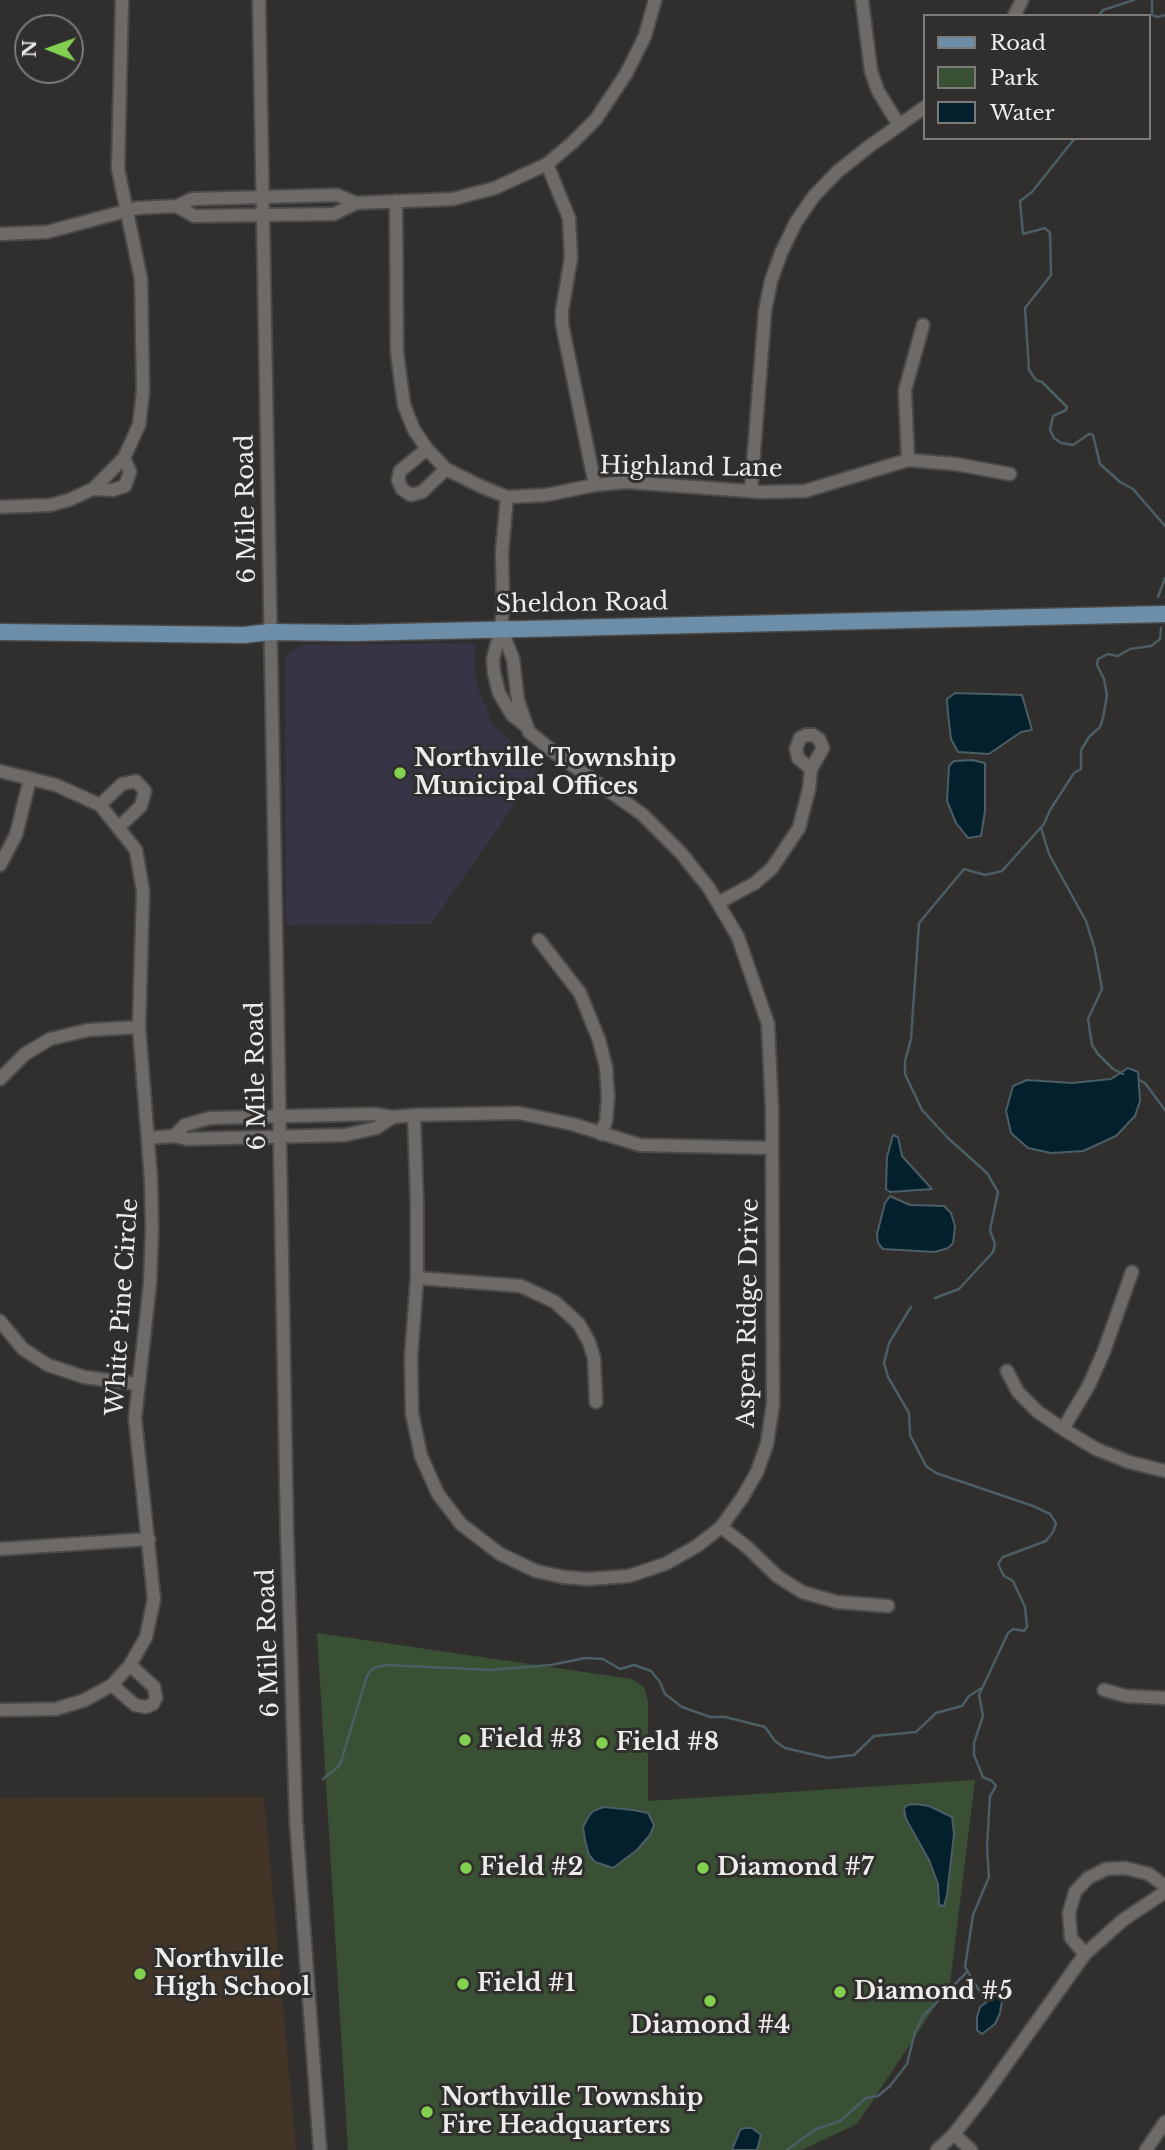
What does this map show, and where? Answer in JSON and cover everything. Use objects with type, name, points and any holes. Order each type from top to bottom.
[{"type":"main road","name":"Sheldon Road","points":[[0,632],[244,635],[270,632],[352,633],[1165,614]]},
{"type":"street","points":[[0,507],[50,505],[93,489],[124,458],[137,433],[143,391],[141,279],[118,169],[122,0]]},
{"type":"street","name":"6 Mile Road","points":[[259,0],[286,1493],[296,1821],[320,2150]]},
{"type":"street","points":[[177,206],[194,216],[334,214],[356,203],[453,199],[495,188],[547,164],[572,144],[596,119],[626,74],[645,36],[655,0]]},
{"type":"street","points":[[862,0],[871,71],[878,91],[900,125]]},
{"type":"street","points":[[751,490],[765,312],[771,281],[781,253],[796,222],[837,172],[923,108]]},
{"type":"street","points":[[547,164],[569,218],[571,258],[562,324],[595,485]]},
{"type":"street","points":[[0,234],[47,232],[137,208],[177,206],[192,199],[337,195],[356,203]]},
{"type":"street","name":"Highland Lane","points":[[396,201],[397,353],[400,384],[409,417],[427,449],[446,469],[507,497],[546,495],[626,482],[805,491],[908,460],[955,464],[1010,474]]},
{"type":"street","points":[[908,460],[905,390],[923,325]]},
{"type":"street","points":[[427,449],[400,471],[398,480],[402,489],[411,495],[422,492],[446,469]]},
{"type":"street","points":[[93,489],[113,490],[125,485],[130,472],[124,458]]},
{"type":"street","name":"Aspen Ridge Drive","points":[[414,1115],[417,1278],[411,1358],[412,1413],[417,1440],[438,1494],[474,1535],[500,1554],[536,1571],[563,1577],[601,1579],[629,1576],[665,1564],[697,1546],[721,1527],[757,1472],[767,1444],[773,1404],[771,1068],[768,1024],[738,937],[709,888],[681,853],[642,814],[537,739],[512,715],[499,693],[493,659],[503,607],[502,551],[507,497]]},
{"type":"street","points":[[500,628],[513,659],[518,701],[526,726]]},
{"type":"street","points":[[718,903],[755,883],[772,868],[787,848],[799,828],[811,769]]},
{"type":"street","name":"White Pine Circle","points":[[0,771],[78,793],[100,805],[136,850],[144,891],[139,1027],[148,1138],[152,1255],[135,1418],[154,1583],[152,1615],[146,1637],[130,1665],[112,1685],[68,1706],[38,1711],[0,1710]]},
{"type":"street","points":[[0,865],[16,835],[30,779]]},
{"type":"street","points":[[100,805],[122,784],[136,781],[145,791],[141,806],[119,827]]},
{"type":"street","points":[[539,940],[580,993],[599,1040],[606,1067],[608,1097],[606,1121],[601,1134]]},
{"type":"street","points":[[0,1079],[25,1054],[50,1039],[88,1030],[139,1027]]},
{"type":"street","points":[[174,1136],[185,1125],[210,1118],[519,1114],[572,1124],[640,1145],[772,1148]]},
{"type":"street","points":[[148,1138],[345,1135],[376,1128],[393,1117]]},
{"type":"street","points":[[1063,1429],[1089,1385],[1132,1272]]},
{"type":"street","points":[[417,1278],[521,1286],[555,1302],[579,1324],[589,1342],[594,1359],[596,1402]]},
{"type":"street","points":[[0,1321],[23,1349],[48,1365],[84,1377],[138,1384]]},
{"type":"street","points":[[1007,1371],[1018,1392],[1038,1412],[1063,1429],[1096,1449],[1129,1462],[1165,1471]]},
{"type":"street","points":[[721,1527],[777,1576],[802,1592],[837,1602],[888,1606]]},
{"type":"street","points":[[0,1549],[149,1539]]},
{"type":"street","points":[[112,1685],[135,1705],[146,1707],[153,1704],[156,1698],[154,1687],[130,1665]]},
{"type":"street","points":[[1104,1690],[1126,1696],[1165,1698]]},
{"type":"street","points":[[1086,1954],[1072,1938],[1069,1913],[1075,1892],[1088,1878],[1106,1869],[1125,1868],[1149,1874],[1165,1886]]},
{"type":"street","points":[[937,2150],[954,2134],[983,2097],[1086,1954],[1123,1920],[1165,1892]]},
{"type":"street","points":[[1146,2150],[1165,2122]]},
{"type":"street","points":[[954,2134],[971,2150]]},
{"type":"shaded area","points":[[475,643],[474,669],[479,691],[494,726],[541,767],[431,924],[286,925],[285,656],[300,645]]},
{"type":"shaded area","name":"Northville High School","points":[[264,1797],[296,2150],[0,2150],[0,1798]]},
{"type":"green space","points":[[317,1633],[632,1679],[644,1687],[648,1701],[648,1801],[975,1780],[950,1984],[857,2124],[802,2150],[348,2150]]},
{"type":"water","points":[[955,693],[1022,695],[1032,730],[1021,732],[989,754],[958,752],[951,739],[947,699]]},
{"type":"water","points":[[972,760],[985,763],[985,811],[981,836],[968,838],[956,823],[947,801],[949,766],[954,761]]},
{"type":"water","points":[[1128,1068],[1138,1072],[1140,1101],[1135,1116],[1116,1136],[1083,1151],[1051,1153],[1028,1148],[1011,1133],[1006,1111],[1013,1086],[1027,1080],[1072,1083],[1111,1079]]},
{"type":"water","points":[[893,1135],[898,1137],[902,1156],[932,1189],[890,1192],[886,1189],[887,1157]]},
{"type":"water","points":[[890,1196],[910,1205],[944,1206],[951,1213],[955,1226],[953,1243],[948,1248],[935,1252],[883,1249],[878,1243],[877,1234],[885,1203]]},
{"type":"water","points":[[907,1805],[929,1806],[952,1817],[954,1834],[944,1906],[939,1905],[938,1884],[929,1860],[906,1819],[904,1809]]},
{"type":"water","points":[[604,1807],[648,1813],[654,1825],[650,1835],[637,1850],[613,1868],[595,1862],[589,1855],[583,1827],[593,1811]]},
{"type":"water","points":[[996,1995],[1002,2001],[1000,2013],[995,2024],[982,2034],[977,2030],[980,2007]]},
{"type":"water","points":[[752,2128],[761,2135],[757,2150],[732,2150],[740,2130]]},
{"type":"waterway","points":[[1100,14],[1103,10],[1134,0]]},
{"type":"waterway","points":[[1152,0],[1152,15],[1165,15]]},
{"type":"waterway","points":[[1073,140],[1032,192],[1020,201],[1023,234],[1045,228],[1050,233],[1051,275],[1025,308],[1029,370],[1036,380],[1042,382],[1067,407],[1053,416],[1050,430],[1054,438],[1061,443],[1073,445],[1089,434],[1093,435],[1100,464],[1120,482],[1133,489],[1165,526]]},
{"type":"waterway","points":[[1158,597],[1165,578]]},
{"type":"waterway","points":[[935,1298],[959,1289],[993,1252],[995,1244],[990,1230],[998,1192],[987,1173],[922,1110],[905,1074],[905,1061],[911,1039],[919,923],[964,869],[985,875],[1002,871],[1044,824],[1074,773],[1081,769],[1081,750],[1089,737],[1100,727],[1103,718],[1107,695],[1104,679],[1097,665],[1098,659],[1108,654],[1118,656],[1130,649],[1151,646],[1160,639],[1161,628]]},
{"type":"waterway","points":[[1041,828],[1049,854],[1086,921],[1095,950],[1102,989],[1088,1019],[1092,1045],[1113,1069],[1123,1074]]},
{"type":"waterway","points":[[1139,1080],[1145,1083],[1165,1110]]},
{"type":"waterway","points":[[911,1307],[889,1343],[884,1363],[888,1377],[909,1413],[910,1435],[926,1466],[936,1473],[1033,1506],[1050,1514],[1056,1523],[1046,1541],[1003,1557],[998,1564],[1004,1576],[1013,1581],[1025,1607],[1027,1627],[1024,1631],[1013,1629],[1008,1633],[979,1695],[983,1716],[974,1743],[974,1755],[983,1777],[996,1786],[990,1796],[987,1847],[989,1877],[973,1915],[965,1967],[986,2002]]},
{"type":"waterway","points":[[323,1779],[340,1765],[367,1676],[373,1668],[387,1665],[491,1670],[551,1665],[585,1658],[603,1659],[620,1669],[634,1665],[651,1671],[665,1694],[682,1707],[710,1717],[725,1717],[765,1727],[775,1741],[785,1748],[828,1758],[854,1755],[874,1736],[916,1732],[936,1713],[962,1706],[969,1696],[980,1689]]},
{"type":"waterway","points":[[787,2150],[816,2129],[840,2121],[866,2098],[878,2096],[890,2086],[907,2064],[915,2032],[924,2015],[967,1972]]},
{"type":"place","name":"Northville Township Municipal Offices","points":[[400,773]]},
{"type":"place","name":"Field #3","points":[[465,1740]]},
{"type":"place","name":"Field #8","points":[[602,1743]]},
{"type":"place","name":"Field #2","points":[[466,1868]]},
{"type":"place","name":"Diamond #7","points":[[703,1868]]},
{"type":"place","name":"Northville High School","points":[[140,1974]]},
{"type":"place","name":"Field #1","points":[[463,1984]]},
{"type":"place","name":"Diamond #5","points":[[840,1992]]},
{"type":"place","name":"Diamond #4","points":[[710,2001]]},
{"type":"place","name":"Northville Township Fire Headquarters","points":[[427,2112]]}]
